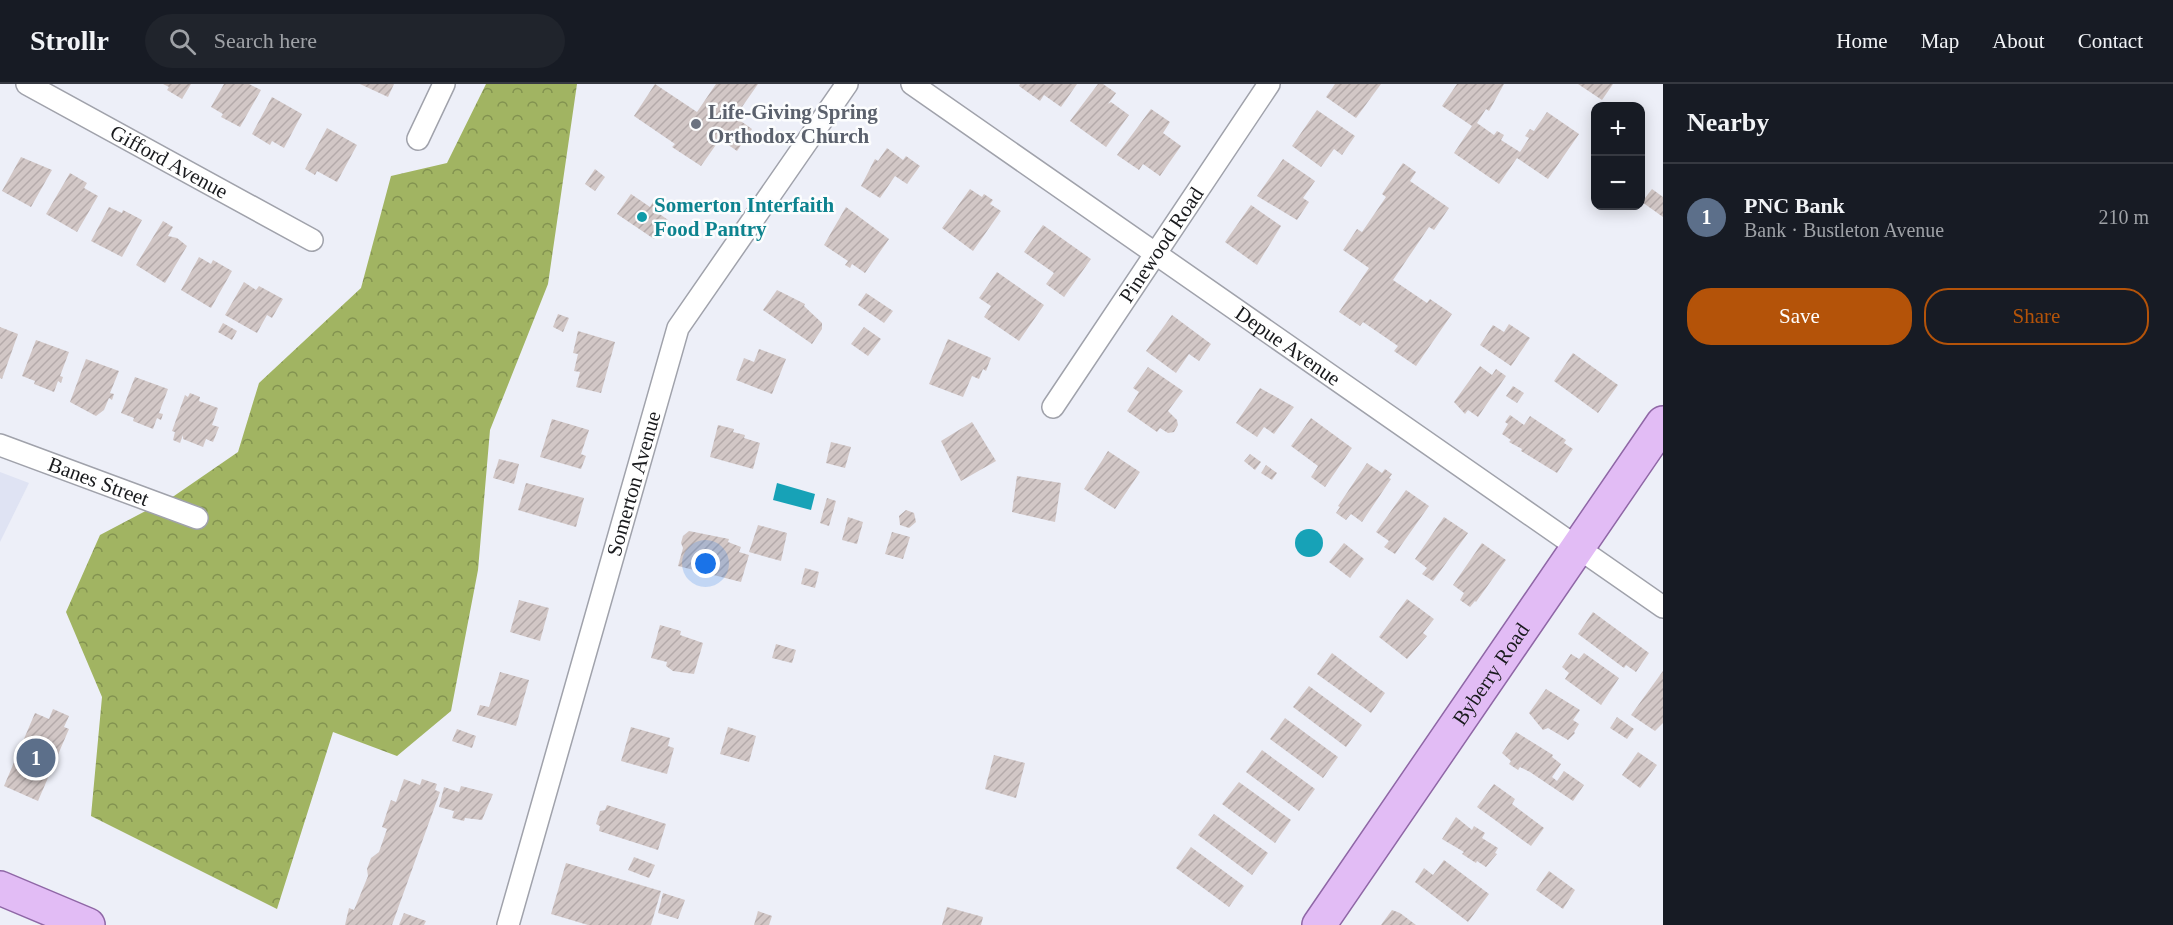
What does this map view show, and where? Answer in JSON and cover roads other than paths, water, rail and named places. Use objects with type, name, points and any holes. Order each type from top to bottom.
[{"type":"main road","name":"Byberry Road","points":[[1319,925],[1663,423]]},
{"type":"main road","points":[[0,888],[88,925]]},
{"type":"street","name":"Gifford Avenue","points":[[27,84],[312,240]]},
{"type":"street","points":[[418,139],[444,84]]},
{"type":"street","name":"Somerton Avenue","points":[[508,925],[678,328],[847,84]]},
{"type":"street","name":"Depue Avenue","points":[[912,84],[1663,607]]},
{"type":"street","name":"Pinewood Road","points":[[1053,407],[1269,84]]},
{"type":"street","name":"Banes Street","points":[[0,445],[197,518]]},
{"type":"water","points":[[777,483],[815,494],[811,510],[773,500]]},
{"type":"water","points":[[1309,529],[1319,533],[1323,543],[1319,553],[1309,557],[1299,553],[1295,543],[1299,533]]},
{"type":"place","name":"Life-Giving Spring Orthodox Church","points":[[696,124]]},
{"type":"place","name":"Somerton Interfaith Food Pantry","points":[[642,217]]},
{"type":"place","name":"PNC Bank","points":[[36,758]]}]
